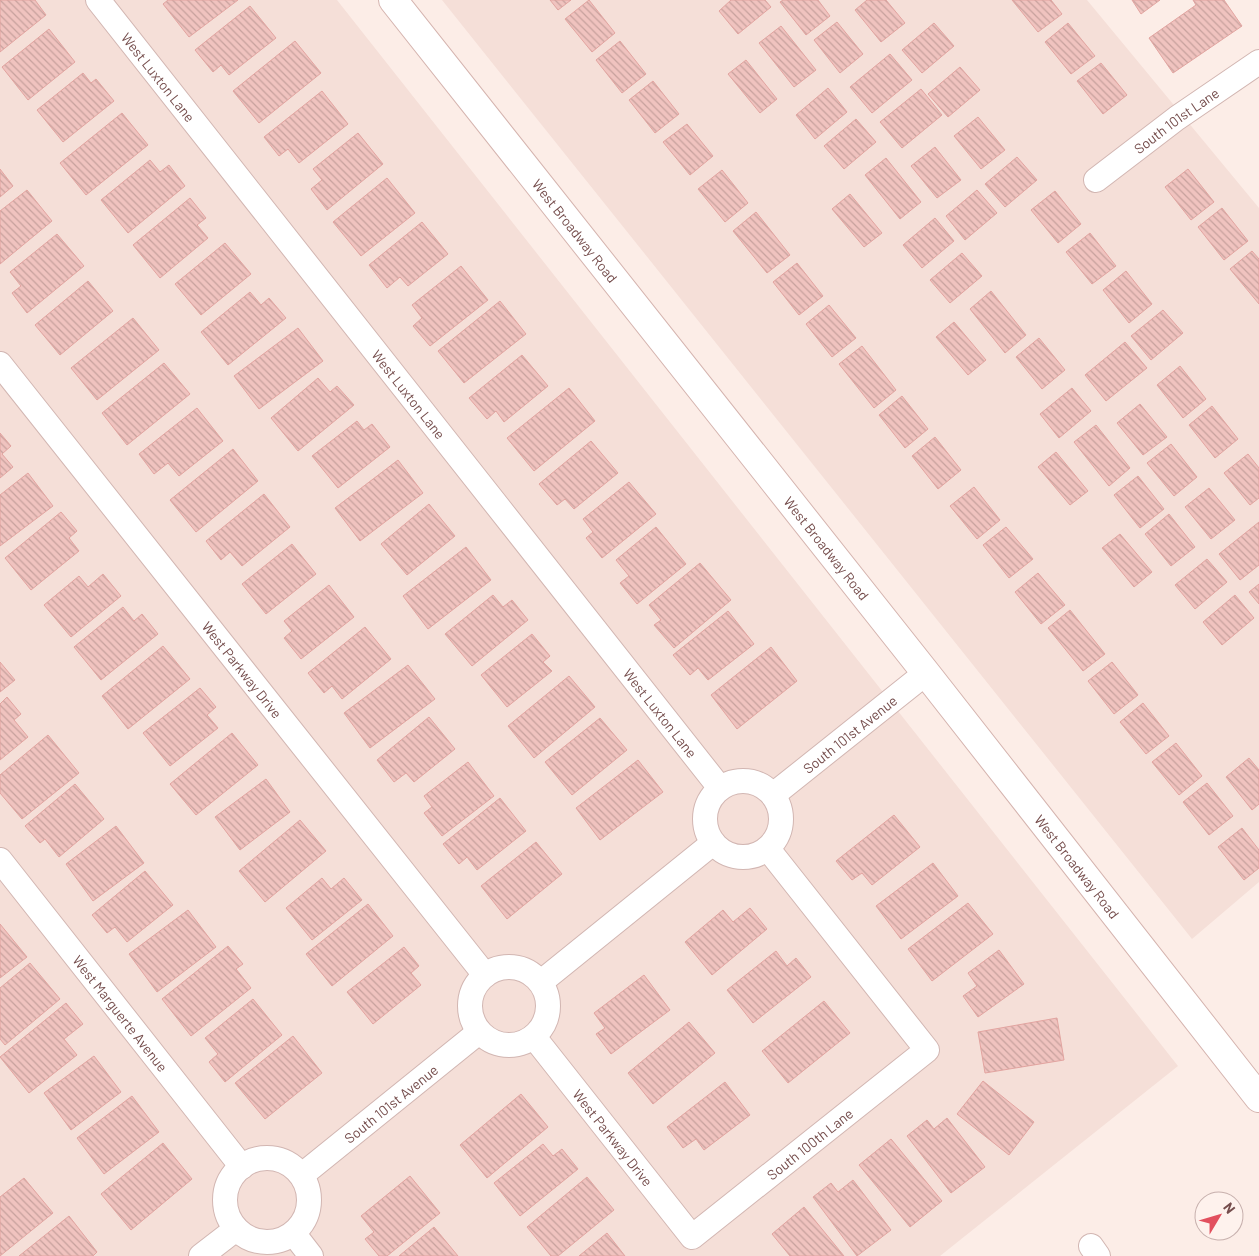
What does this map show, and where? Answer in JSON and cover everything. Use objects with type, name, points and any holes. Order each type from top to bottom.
[{"type":"main road","name":"West Broadway Road","points":[[393,0],[926,673],[1259,1098]]},
{"type":"street","name":"West Luxton Lane","points":[[98,0],[720,788]]},
{"type":"street","name":"South 101st Lane","points":[[1096,180],[1177,118],[1259,62]]},
{"type":"street","name":"West Parkway Drive","points":[[0,364],[485,975]]},
{"type":"street","name":"South 101st Avenue","points":[[773,795],[926,673]]},
{"type":"street","points":[[748,781],[758,783],[773,795],[779,805],[782,817],[781,829],[776,840],[768,849],[758,855],[746,858],[733,857],[722,852],[713,843],[705,824],[705,814],[710,800],[720,788],[729,784],[748,781]]},
{"type":"street","points":[[540,982],[713,843]]},
{"type":"street","name":"South 100th Lane","points":[[692,1237],[927,1050],[768,849]]},
{"type":"street","name":"West Marguerte Avenue","points":[[0,860],[242,1167]]},
{"type":"street","points":[[519,968],[530,972],[540,982],[546,991],[549,1003],[548,1015],[544,1027],[534,1037],[524,1044],[498,1045],[486,1039],[479,1032],[472,1019],[470,1006],[472,994],[477,983],[485,975],[496,969],[519,968]]},
{"type":"street","name":"South 101st Avenue","points":[[302,1175],[479,1032]]},
{"type":"street","name":"West Parkway Drive","points":[[534,1037],[692,1237]]},
{"type":"street","points":[[257,1159],[277,1159],[295,1168],[302,1175],[310,1195],[309,1206],[306,1217],[294,1234],[274,1242],[264,1243],[253,1241],[236,1229],[229,1219],[225,1197],[227,1186],[232,1176],[248,1162],[257,1159]]},
{"type":"street","points":[[201,1256],[236,1229]]},
{"type":"street","points":[[294,1234],[312,1256]]},
{"type":"shaded area","points":[[0,0],[337,0],[1178,1066],[940,1256],[0,1256]]},
{"type":"shaded area","points":[[442,0],[1087,0],[1259,208],[1259,882],[1192,939]]},
{"type":"building","points":[[0,0],[35,0],[46,15],[0,52]]},
{"type":"building","points":[[168,0],[238,0],[189,37],[163,4]]},
{"type":"building","points":[[550,0],[571,0],[558,10]]},
{"type":"building","points":[[589,0],[615,33],[592,52],[565,19]]},
{"type":"building","points":[[731,0],[765,0],[771,7],[738,34],[719,11]]},
{"type":"building","points":[[783,0],[818,0],[830,16],[806,35],[780,2]]},
{"type":"building","points":[[867,0],[886,0],[905,23],[881,42],[855,10]]},
{"type":"building","points":[[1012,0],[1051,0],[1062,14],[1038,32]]},
{"type":"building","points":[[1132,0],[1160,0],[1141,14]]},
{"type":"building","points":[[1193,0],[1224,0],[1242,26],[1173,73],[1149,38],[1196,5]]},
{"type":"building","points":[[250,6],[276,38],[229,75],[221,65],[213,72],[195,50]]},
{"type":"building","points":[[837,22],[863,54],[840,73],[814,40]]},
{"type":"building","points":[[934,23],[954,46],[922,73],[902,50]]},
{"type":"building","points":[[1068,23],[1095,56],[1071,74],[1045,42]]},
{"type":"building","points":[[781,26],[816,70],[794,87],[759,43]]},
{"type":"building","points":[[49,29],[75,62],[28,100],[2,67]]},
{"type":"building","points":[[295,41],[321,73],[259,123],[233,91]]},
{"type":"building","points":[[620,41],[646,74],[622,93],[596,60]]},
{"type":"building","points":[[890,54],[912,80],[872,113],[850,87]]},
{"type":"building","points":[[746,60],[777,99],[760,113],[728,74]]},
{"type":"building","points":[[1101,63],[1127,95],[1103,114],[1077,81]]},
{"type":"building","points":[[960,67],[980,90],[948,117],[928,94]]},
{"type":"building","points":[[83,73],[91,83],[96,79],[114,101],[63,142],[37,110]]},
{"type":"building","points":[[653,81],[679,114],[655,133],[629,100]]},
{"type":"building","points":[[828,88],[847,112],[815,139],[796,115]]},
{"type":"building","points":[[921,89],[942,115],[902,148],[880,122]]},
{"type":"building","points":[[322,91],[348,124],[299,163],[288,149],[279,156],[264,137]]},
{"type":"building","points":[[122,113],[148,145],[86,195],[60,163]]},
{"type":"building","points":[[978,117],[1005,150],[981,169],[954,136]]},
{"type":"building","points":[[856,119],[876,142],[844,169],[824,146]]},
{"type":"building","points":[[687,124],[713,156],[690,175],[663,142]]},
{"type":"building","points":[[358,133],[383,164],[327,210],[311,189],[322,180],[313,169]]},
{"type":"building","points":[[935,147],[961,180],[937,198],[911,166]]},
{"type":"building","points":[[1017,157],[1037,180],[1005,207],[985,184]]},
{"type":"building","points":[[886,158],[921,202],[900,219],[865,175]]},
{"type":"building","points":[[150,160],[160,172],[169,165],[185,186],[128,233],[101,200]]},
{"type":"building","points":[[0,169],[13,186],[0,197]]},
{"type":"building","points":[[1188,169],[1214,202],[1191,220],[1165,187]]},
{"type":"building","points":[[722,170],[748,203],[725,222],[698,189]]},
{"type":"building","points":[[387,178],[415,213],[361,256],[333,222]]},
{"type":"building","points":[[27,190],[52,221],[0,264],[0,211]]},
{"type":"building","points":[[977,190],[997,213],[965,240],[946,216]]},
{"type":"building","points":[[1055,191],[1081,224],[1058,243],[1031,210]]},
{"type":"building","points":[[850,194],[882,233],[864,247],[832,209]]},
{"type":"building","points":[[190,198],[206,218],[197,225],[208,238],[160,278],[133,245]]},
{"type":"building","points":[[1222,208],[1248,241],[1224,260],[1198,227]]},
{"type":"building","points":[[756,212],[790,255],[767,273],[733,231]]},
{"type":"building","points":[[935,218],[954,241],[922,268],[903,245]]},
{"type":"building","points":[[422,222],[448,254],[408,286],[400,277],[387,288],[369,265]]},
{"type":"building","points":[[1090,233],[1116,266],[1092,284],[1066,252]]},
{"type":"building","points":[[57,234],[84,266],[27,313],[12,293],[21,286],[10,272]]},
{"type":"building","points":[[225,243],[251,274],[201,315],[175,284]]},
{"type":"building","points":[[1252,251],[1259,259],[1259,304],[1230,269]]},
{"type":"building","points":[[962,253],[982,276],[950,303],[930,280]]},
{"type":"building","points":[[797,263],[823,296],[799,315],[773,282]]},
{"type":"building","points":[[461,266],[488,300],[430,346],[413,326],[422,318],[412,305]]},
{"type":"building","points":[[1126,271],[1152,304],[1129,323],[1103,290]]},
{"type":"building","points":[[88,281],[113,311],[60,355],[35,325]]},
{"type":"building","points":[[991,291],[1026,335],[1005,353],[970,309]]},
{"type":"building","points":[[250,292],[261,305],[269,298],[286,318],[228,365],[201,332]]},
{"type":"building","points":[[500,301],[526,334],[464,383],[438,351]]},
{"type":"building","points":[[829,305],[856,338],[832,357],[806,324]]},
{"type":"building","points":[[1163,310],[1183,333],[1151,360],[1131,336]]},
{"type":"building","points":[[133,318],[159,350],[97,400],[71,368]]},
{"type":"building","points":[[954,322],[986,360],[968,375],[936,337]]},
{"type":"building","points":[[298,328],[323,361],[259,409],[234,376]]},
{"type":"building","points":[[1039,338],[1065,370],[1042,389],[1016,357]]},
{"type":"building","points":[[1125,342],[1147,368],[1106,401],[1085,375]]},
{"type":"building","points":[[862,346],[896,390],[874,408],[839,364]]},
{"type":"building","points":[[522,355],[548,386],[504,422],[496,411],[487,419],[469,398]]},
{"type":"building","points":[[164,363],[190,394],[127,445],[102,413]]},
{"type":"building","points":[[1180,366],[1206,399],[1183,418],[1157,385]]},
{"type":"building","points":[[318,378],[330,392],[337,386],[354,405],[298,451],[271,418]]},
{"type":"building","points":[[569,388],[595,421],[534,471],[507,438]]},
{"type":"building","points":[[1072,388],[1091,411],[1059,438],[1040,414]]},
{"type":"building","points":[[902,396],[928,429],[905,448],[879,415]]},
{"type":"building","points":[[1140,404],[1167,437],[1143,455],[1117,423]]},
{"type":"building","points":[[1212,406],[1238,439],[1215,458],[1189,425]]},
{"type":"building","points":[[197,408],[223,441],[179,476],[168,463],[154,474],[139,454]]},
{"type":"building","points":[[357,421],[364,430],[372,424],[390,447],[338,488],[312,456]]},
{"type":"building","points":[[1096,425],[1130,468],[1109,486],[1074,442]]},
{"type":"building","points":[[0,433],[11,446],[2,454],[13,467],[0,478]]},
{"type":"building","points":[[935,437],[961,470],[938,489],[912,456]]},
{"type":"building","points":[[591,441],[618,473],[574,509],[565,499],[557,505],[539,484]]},
{"type":"building","points":[[1171,444],[1197,477],[1174,496],[1147,463]]},
{"type":"building","points":[[233,449],[258,481],[196,532],[170,500]]},
{"type":"building","points":[[1056,452],[1088,491],[1070,505],[1038,467]]},
{"type":"building","points":[[1248,454],[1259,468],[1259,498],[1250,505],[1224,473]]},
{"type":"building","points":[[398,460],[423,493],[360,541],[335,508]]},
{"type":"building","points":[[28,473],[53,506],[0,546],[0,495]]},
{"type":"building","points":[[1138,476],[1164,509],[1140,528],[1114,495]]},
{"type":"building","points":[[629,482],[656,514],[602,558],[586,538],[593,532],[583,519]]},
{"type":"building","points":[[974,487],[1000,520],[977,539],[950,506]]},
{"type":"building","points":[[1209,488],[1235,520],[1211,539],[1185,507]]},
{"type":"building","points":[[264,494],[290,527],[242,566],[230,552],[221,560],[206,541]]},
{"type":"building","points":[[429,504],[455,536],[407,575],[381,544]]},
{"type":"building","points":[[61,512],[77,531],[69,538],[79,551],[31,590],[5,558]]},
{"type":"building","points":[[1169,514],[1195,547],[1171,566],[1145,534]]},
{"type":"building","points":[[1259,522],[1259,565],[1240,580],[1219,554]]},
{"type":"building","points":[[656,527],[686,564],[637,604],[620,583],[629,576],[616,560]]},
{"type":"building","points":[[1006,527],[1033,559],[1009,578],[983,545]]},
{"type":"building","points":[[1120,534],[1152,572],[1134,587],[1102,548]]},
{"type":"building","points":[[292,544],[316,574],[266,614],[242,584]]},
{"type":"building","points":[[466,547],[491,580],[428,629],[403,596]]},
{"type":"building","points":[[1207,559],[1227,582],[1195,609],[1175,585]]},
{"type":"building","points":[[700,563],[731,600],[674,648],[654,625],[661,620],[649,605]]},
{"type":"building","points":[[1038,573],[1065,605],[1041,624],[1015,592]]},
{"type":"building","points":[[103,574],[121,596],[71,637],[44,605],[79,576],[88,587]]},
{"type":"building","points":[[1259,584],[1259,604],[1249,592]]},
{"type":"building","points":[[329,585],[354,617],[301,659],[284,638],[292,631],[284,621]]},
{"type":"building","points":[[493,595],[503,607],[512,600],[528,620],[472,666],[445,634]]},
{"type":"building","points":[[1235,595],[1254,618],[1222,645],[1203,622]]},
{"type":"building","points":[[123,607],[134,621],[142,614],[158,634],[101,680],[74,647]]},
{"type":"building","points":[[1070,610],[1105,654],[1083,671],[1048,628]]},
{"type":"building","points":[[728,611],[754,644],[708,680],[698,668],[690,675],[673,655]]},
{"type":"building","points":[[365,627],[391,659],[342,699],[332,686],[324,693],[308,673]]},
{"type":"building","points":[[532,634],[550,656],[543,662],[552,671],[507,707],[481,675]]},
{"type":"building","points":[[163,646],[190,679],[128,729],[102,696]]},
{"type":"building","points":[[771,647],[797,681],[737,729],[711,695]]},
{"type":"building","points":[[0,662],[15,680],[0,692]]},
{"type":"building","points":[[1112,662],[1138,695],[1114,714],[1088,681]]},
{"type":"building","points":[[408,665],[435,699],[370,748],[344,713]]},
{"type":"building","points":[[569,676],[595,707],[534,758],[508,726]]},
{"type":"building","points":[[200,688],[216,707],[207,715],[218,728],[170,766],[143,733]]},
{"type":"building","points":[[7,697],[21,714],[14,720],[28,737],[0,760],[0,704]]},
{"type":"building","points":[[1143,703],[1169,736],[1146,754],[1120,722]]},
{"type":"building","points":[[429,717],[455,749],[414,782],[406,773],[394,782],[377,760]]},
{"type":"building","points":[[600,718],[627,750],[572,795],[545,762]]},
{"type":"building","points":[[232,733],[258,765],[196,815],[170,784]]},
{"type":"building","points":[[48,735],[79,773],[22,819],[0,793],[0,775]]},
{"type":"building","points":[[1176,743],[1202,776],[1179,795],[1152,762]]},
{"type":"building","points":[[1249,758],[1259,770],[1259,804],[1252,810],[1226,777]]},
{"type":"building","points":[[638,760],[663,792],[600,840],[576,808]]},
{"type":"building","points":[[468,762],[494,796],[442,836],[424,813],[432,807],[424,796]]},
{"type":"building","points":[[266,779],[290,812],[240,850],[215,817]]},
{"type":"building","points":[[1207,783],[1233,816],[1209,835],[1183,802]]},
{"type":"building","points":[[75,784],[104,819],[59,857],[45,839],[40,843],[25,826]]},
{"type":"building","points":[[500,798],[526,831],[477,870],[467,857],[459,864],[443,844]]},
{"type":"building","points":[[894,815],[920,847],[872,885],[862,873],[852,880],[836,861]]},
{"type":"building","points":[[300,820],[326,851],[265,902],[239,871]]},
{"type":"building","points":[[116,826],[144,863],[93,901],[66,864]]},
{"type":"building","points":[[1242,828],[1259,850],[1259,868],[1244,880],[1218,847]]},
{"type":"building","points":[[536,842],[562,874],[507,919],[481,886]]},
{"type":"building","points":[[933,863],[958,896],[901,939],[876,906]]},
{"type":"building","points":[[145,871],[173,905],[127,942],[115,927],[107,933],[92,915]]},
{"type":"building","points":[[322,878],[331,889],[344,878],[362,900],[312,940],[286,908]]},
{"type":"building","points":[[968,903],[993,934],[932,981],[908,949]]},
{"type":"building","points":[[368,904],[393,936],[332,986],[306,954]]},
{"type":"building","points":[[750,908],[767,929],[712,975],[685,942],[723,910],[733,922]]},
{"type":"building","points":[[188,910],[216,947],[157,992],[129,954]]},
{"type":"building","points":[[0,924],[27,957],[0,978]]},
{"type":"building","points":[[228,946],[243,964],[236,969],[251,988],[191,1036],[162,999]]},
{"type":"building","points":[[404,947],[419,966],[411,973],[421,985],[373,1024],[347,992]]},
{"type":"building","points":[[999,950],[1024,984],[978,1017],[963,996],[977,986],[968,973]]},
{"type":"building","points":[[776,951],[787,966],[796,958],[811,977],[753,1023],[727,990]]},
{"type":"building","points":[[30,963],[60,999],[5,1045],[0,1039],[0,988]]},
{"type":"building","points":[[644,975],[670,1010],[611,1054],[596,1034],[605,1028],[594,1013]]},
{"type":"building","points":[[253,999],[282,1035],[225,1082],[209,1062],[218,1054],[205,1038]]},
{"type":"building","points":[[824,1001],[850,1033],[788,1083],[762,1051]]},
{"type":"building","points":[[66,1003],[83,1024],[64,1039],[77,1055],[29,1093],[0,1057]]},
{"type":"building","points":[[1057,1018],[1064,1060],[985,1073],[978,1032]]},
{"type":"building","points":[[689,1022],[715,1053],[653,1104],[628,1073]]},
{"type":"building","points":[[293,1036],[322,1073],[265,1119],[235,1083]]},
{"type":"building","points":[[94,1056],[121,1092],[71,1130],[44,1093]]},
{"type":"building","points":[[983,1081],[1034,1122],[1009,1155],[957,1114]]},
{"type":"building","points":[[725,1082],[750,1115],[704,1150],[696,1139],[683,1148],[667,1127]]},
{"type":"building","points":[[521,1094],[548,1127],[487,1178],[460,1145]]},
{"type":"building","points":[[132,1096],[159,1132],[104,1174],[77,1138]]},
{"type":"building","points":[[947,1118],[985,1167],[951,1193],[907,1136],[927,1120],[934,1129]]},
{"type":"building","points":[[891,1139],[942,1201],[910,1227],[859,1165]]},
{"type":"building","points":[[163,1143],[192,1179],[131,1230],[101,1194]]},
{"type":"building","points":[[543,1144],[553,1156],[562,1149],[578,1169],[520,1216],[494,1183]]},
{"type":"building","points":[[410,1176],[440,1213],[387,1256],[379,1256],[365,1239],[374,1232],[361,1216]]},
{"type":"building","points":[[587,1177],[614,1210],[558,1256],[551,1256],[527,1227]]},
{"type":"building","points":[[24,1178],[53,1213],[0,1256],[0,1197]]},
{"type":"building","points":[[853,1180],[891,1230],[857,1256],[813,1197],[831,1183],[838,1192]]},
{"type":"building","points":[[804,1207],[844,1256],[790,1256],[772,1234]]},
{"type":"building","points":[[69,1216],[97,1252],[93,1256],[19,1256]]},
{"type":"building","points":[[434,1227],[458,1256],[399,1256]]},
{"type":"building","points":[[607,1233],[625,1256],[579,1256]]}]
